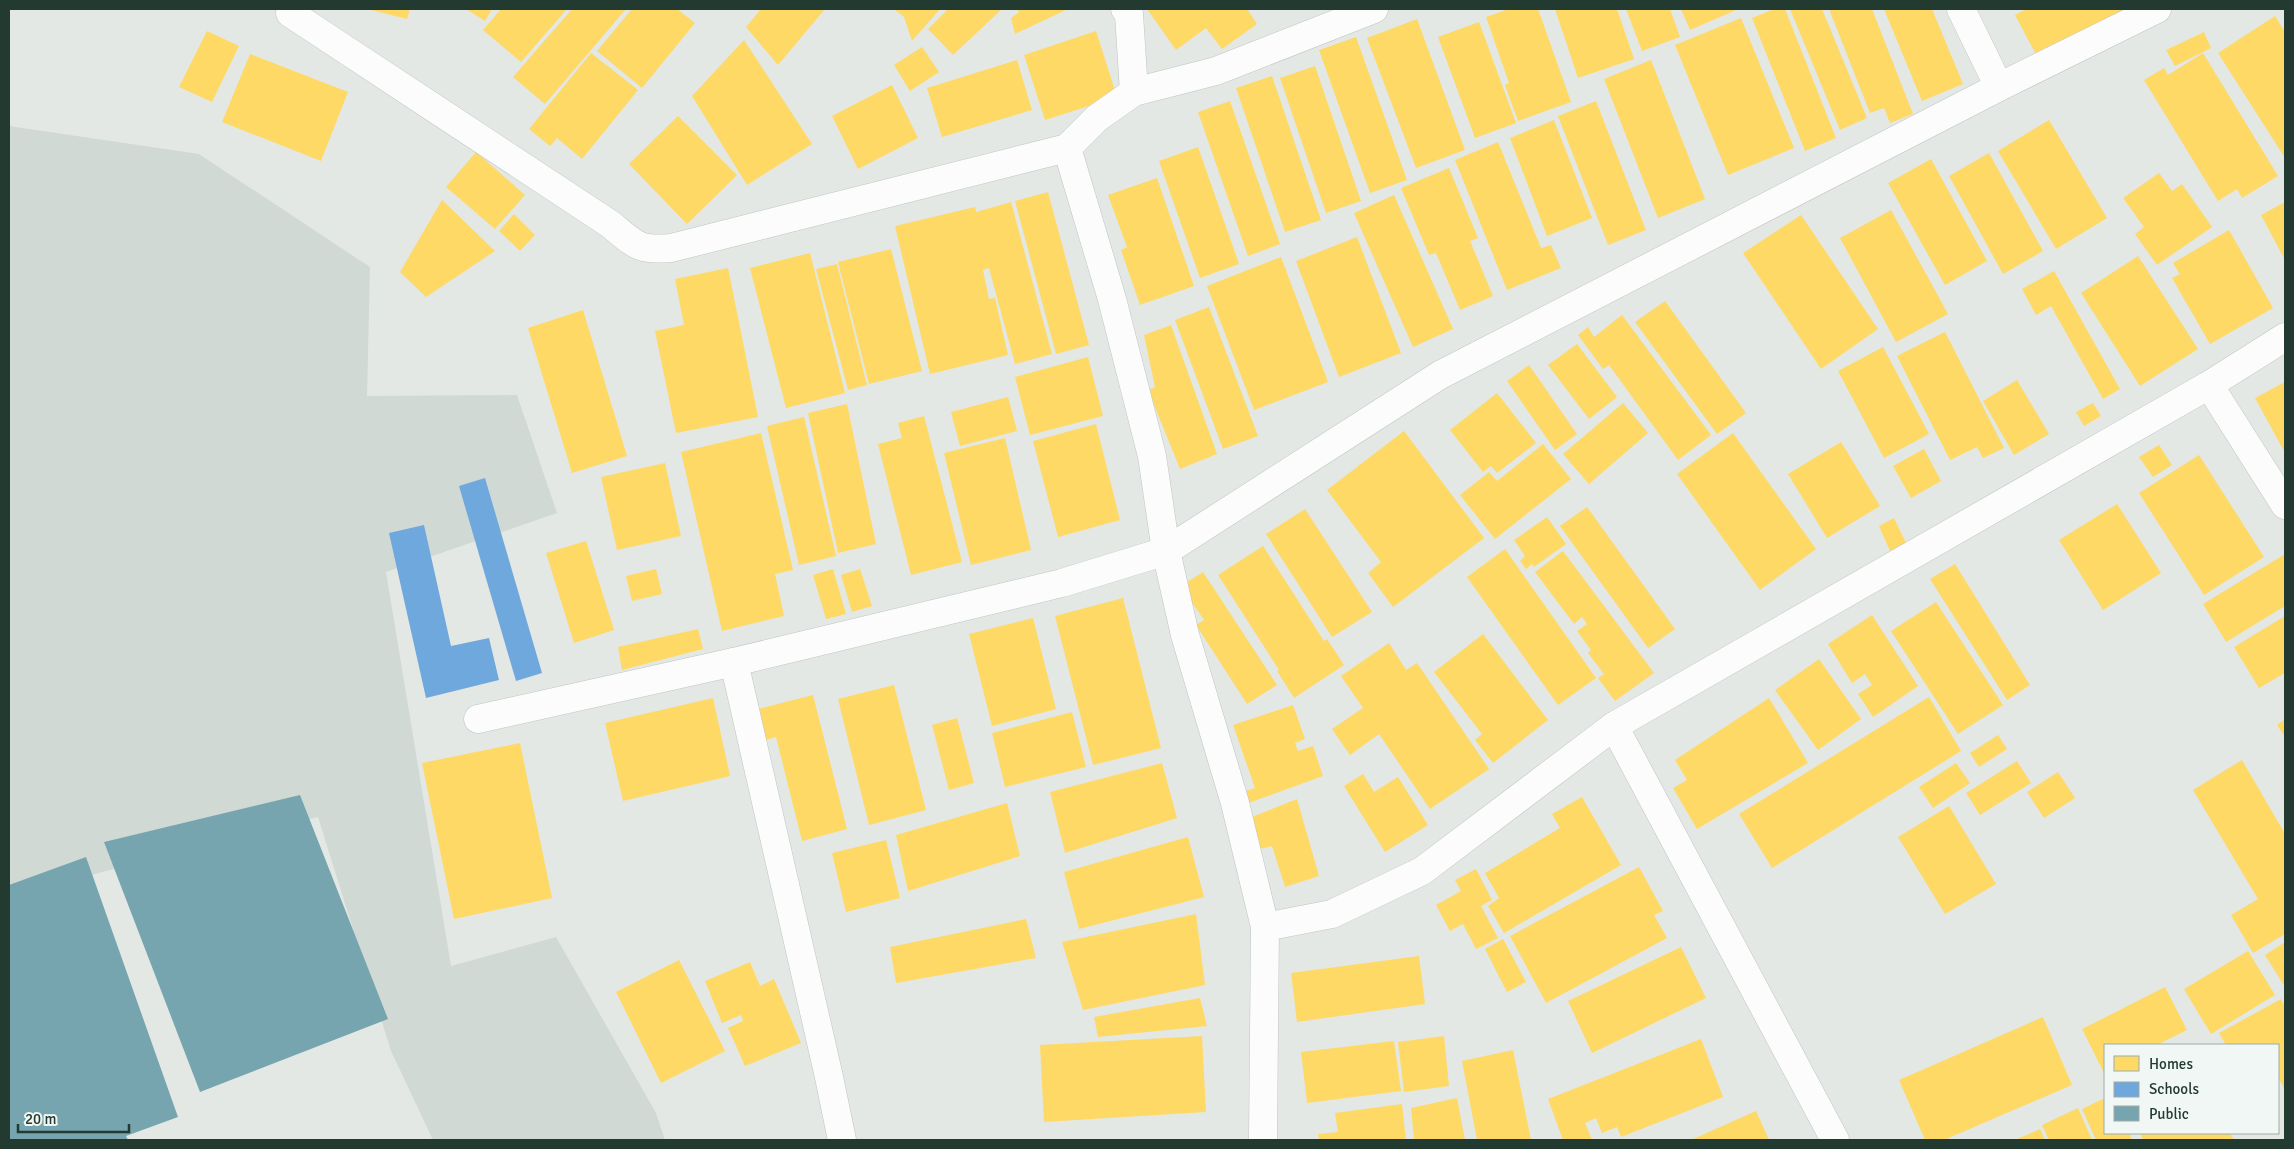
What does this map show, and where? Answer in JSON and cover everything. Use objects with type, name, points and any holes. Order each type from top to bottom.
[{"type":"street","points":[[1125,9],[1129,14],[1134,92]]},
{"type":"street","points":[[290,13],[610,224],[635,244],[649,250],[671,248],[1067,148],[1097,118],[1134,92],[1216,71],[1312,19],[1374,9]]},
{"type":"street","points":[[1961,9],[1999,87]]},
{"type":"street","points":[[478,719],[734,662],[1062,583],[1166,551],[1440,376],[1999,87],[2157,9]]},
{"type":"street","points":[[1067,148],[1112,299],[1152,456],[1166,551],[1185,635],[1235,803],[1265,927],[1263,1140]]},
{"type":"street","points":[[1265,927],[1332,914],[1422,871],[1614,726],[2209,385],[2285,337]]},
{"type":"street","points":[[2209,385],[2285,505]]},
{"type":"street","points":[[734,662],[842,1140]]},
{"type":"street","points":[[1614,726],[1835,1140]]},
{"type":"shaded area","points":[[9,126],[199,154],[370,267],[367,396],[517,395],[557,513],[386,572],[451,966],[556,937],[656,1113],[665,1140],[433,1140],[391,1051],[318,817],[106,871],[9,899]]},
{"type":"building: Homes","points":[[367,9],[410,9],[407,19]]},
{"type":"building: Homes","points":[[466,9],[492,9],[485,21]]},
{"type":"building: Homes","points":[[501,9],[567,9],[521,62],[483,30]]},
{"type":"building: Homes","points":[[572,9],[626,9],[545,104],[513,77]]},
{"type":"building: Homes","points":[[632,9],[677,9],[695,23],[642,88],[597,51]]},
{"type":"building: Homes","points":[[761,9],[825,9],[778,65],[746,27]]},
{"type":"building: Homes","points":[[894,9],[940,9],[912,41],[904,17]]},
{"type":"building: Homes","points":[[948,9],[1002,9],[953,55],[928,29]]},
{"type":"building: Homes","points":[[1017,9],[1068,9],[1015,34],[1011,18],[1019,12]]},
{"type":"building: Homes","points":[[1147,9],[1247,9],[1257,24],[1222,49],[1206,28],[1176,50]]},
{"type":"building: Homes","points":[[1509,9],[1538,9],[1571,102],[1518,121],[1505,85],[1509,83],[1486,17]]},
{"type":"building: Homes","points":[[1555,9],[1617,9],[1634,59],[1578,78]]},
{"type":"building: Homes","points":[[1626,9],[1670,9],[1680,37],[1642,51]]},
{"type":"building: Homes","points":[[1681,9],[1736,9],[1736,10],[1690,30]]},
{"type":"building: Homes","points":[[1774,9],[1785,9],[1836,138],[1805,151],[1752,18]]},
{"type":"building: Homes","points":[[1790,9],[1822,9],[1867,118],[1840,130]]},
{"type":"building: Homes","points":[[1829,9],[1872,9],[1913,114],[1890,123],[1884,108],[1870,113]]},
{"type":"building: Homes","points":[[1884,9],[1932,9],[1963,84],[1922,101]]},
{"type":"building: Homes","points":[[2026,9],[2139,9],[2040,62],[2015,15]]},
{"type":"building: Homes","points":[[2275,16],[2285,32],[2285,158],[2218,53]]},
{"type":"building: Homes","points":[[1741,18],[1794,148],[1728,175],[1675,45]]},
{"type":"building: Homes","points":[[1417,19],[1465,150],[1416,168],[1367,38]]},
{"type":"building: Homes","points":[[1479,22],[1516,123],[1475,138],[1438,37]]},
{"type":"building: Homes","points":[[207,31],[239,46],[212,102],[179,87]]},
{"type":"building: Homes","points":[[1096,31],[1117,97],[1045,120],[1024,55]]},
{"type":"building: Homes","points":[[2204,32],[2211,48],[2175,66],[2166,50]]},
{"type":"building: Homes","points":[[1356,37],[1407,180],[1370,193],[1319,50]]},
{"type":"building: Homes","points":[[744,40],[812,144],[747,185],[692,96]]},
{"type":"building: Homes","points":[[922,47],[939,72],[910,91],[894,65]]},
{"type":"building: Homes","points":[[591,53],[638,90],[582,159],[557,138],[550,146],[529,129]]},
{"type":"building: Homes","points":[[2203,53],[2278,176],[2242,198],[2237,189],[2218,201],[2144,80],[2164,68],[2168,75]]},
{"type":"building: Homes","points":[[250,54],[348,92],[321,161],[222,122]]},
{"type":"building: Homes","points":[[1017,60],[1032,110],[942,137],[927,88]]},
{"type":"building: Homes","points":[[1651,60],[1705,199],[1658,218],[1604,79]]},
{"type":"building: Homes","points":[[1315,66],[1361,201],[1326,213],[1280,78]]},
{"type":"building: Homes","points":[[1272,76],[1321,220],[1285,232],[1236,88]]},
{"type":"building: Homes","points":[[892,85],[918,138],[858,169],[832,116]]},
{"type":"building: Homes","points":[[1230,101],[1280,244],[1248,256],[1198,112]]},
{"type":"building: Homes","points":[[1596,101],[1646,230],[1608,245],[1558,116]]},
{"type":"building: Homes","points":[[678,116],[737,175],[687,224],[629,164]]},
{"type":"building: Homes","points":[[1554,120],[1592,218],[1547,236],[1510,138]]},
{"type":"building: Homes","points":[[2049,120],[2107,218],[2056,249],[1998,151]]},
{"type":"building: Homes","points":[[1498,142],[1541,248],[1551,245],[1561,268],[1507,290],[1455,160]]},
{"type":"building: Homes","points":[[1198,147],[1239,264],[1200,278],[1159,161]]},
{"type":"building: Homes","points":[[476,152],[525,195],[495,229],[446,187]]},
{"type":"building: Homes","points":[[1989,153],[2043,251],[2003,274],[1949,176]]},
{"type":"building: Homes","points":[[1931,159],[1987,261],[1945,285],[1888,183]]},
{"type":"building: Homes","points":[[1449,168],[1478,238],[1470,241],[1493,296],[1460,310],[1436,253],[1429,255],[1401,188]]},
{"type":"building: Homes","points":[[2159,173],[2172,191],[2182,184],[2212,227],[2157,265],[2135,234],[2144,227],[2123,198]]},
{"type":"building: Homes","points":[[1157,178],[1194,286],[1140,305],[1121,250],[1127,247],[1108,195]]},
{"type":"building: Homes","points":[[1048,192],[1089,345],[1056,354],[1015,201]]},
{"type":"building: Homes","points":[[1394,195],[1453,329],[1413,347],[1354,213]]},
{"type":"building: Homes","points":[[442,200],[495,251],[426,297],[400,272]]},
{"type":"building: Homes","points":[[1011,202],[1052,354],[1015,364],[989,268],[983,270],[989,299],[995,298],[1008,355],[930,374],[895,226],[975,207],[976,212]]},
{"type":"building: Homes","points":[[2285,202],[2285,260],[2261,215]]},
{"type":"building: Homes","points":[[1891,210],[1948,314],[1896,342],[1840,238]]},
{"type":"building: Homes","points":[[514,214],[535,235],[520,251],[499,231]]},
{"type":"building: Homes","points":[[1801,215],[1878,329],[1821,369],[1743,253]]},
{"type":"building: Homes","points":[[2229,230],[2273,308],[2210,344],[2172,278],[2180,274],[2173,263]]},
{"type":"building: Homes","points":[[1357,237],[1401,353],[1339,377],[1296,261]]},
{"type":"building: Homes","points":[[891,249],[922,371],[869,384],[838,262]]},
{"type":"building: Homes","points":[[810,253],[845,393],[786,408],[750,268]]},
{"type":"building: Homes","points":[[2138,256],[2198,349],[2140,386],[2081,293]]},
{"type":"building: Homes","points":[[1281,257],[1328,382],[1254,410],[1207,286]]},
{"type":"building: Homes","points":[[837,264],[867,385],[848,390],[816,269]]},
{"type":"building: Homes","points":[[728,268],[758,417],[676,433],[655,331],[684,325],[675,279]]},
{"type":"building: Homes","points":[[2054,271],[2120,389],[2103,399],[2051,306],[2036,315],[2022,289]]},
{"type":"building: Homes","points":[[1665,301],[1746,413],[1717,434],[1635,322]]},
{"type":"building: Homes","points":[[1209,307],[1258,436],[1223,449],[1175,320]]},
{"type":"building: Homes","points":[[583,310],[627,456],[572,473],[528,328]]},
{"type":"building: Homes","points":[[1622,315],[1711,435],[1678,460],[1609,365],[1603,369],[1578,335],[1588,327],[1594,337]]},
{"type":"building: Homes","points":[[1171,325],[1217,454],[1180,469],[1148,390],[1155,387],[1144,335]]},
{"type":"building: Homes","points":[[1945,332],[2004,448],[1983,458],[1977,447],[1950,460],[1897,356]]},
{"type":"building: Homes","points":[[1577,344],[1617,397],[1589,419],[1548,365]]},
{"type":"building: Homes","points":[[1883,347],[1929,434],[1884,458],[1838,371]]},
{"type":"building: Homes","points":[[1088,357],[1103,416],[1030,435],[1015,377]]},
{"type":"building: Homes","points":[[1529,365],[1577,434],[1555,450],[1507,381]]},
{"type":"building: Homes","points":[[2017,380],[2049,434],[2014,455],[1983,401]]},
{"type":"building: Homes","points":[[2285,382],[2285,450],[2284,451],[2255,398]]},
{"type":"building: Homes","points":[[1497,393],[1536,443],[1497,473],[1491,466],[1483,472],[1450,430]]},
{"type":"building: Homes","points":[[1008,397],[1017,431],[960,446],[951,412]]},
{"type":"building: Homes","points":[[1623,403],[1648,433],[1589,484],[1563,454]]},
{"type":"building: Homes","points":[[2093,403],[2101,416],[2084,426],[2076,412]]},
{"type":"building: Homes","points":[[847,404],[876,544],[838,553],[808,413]]},
{"type":"building: Homes","points":[[924,416],[962,562],[911,575],[878,444],[902,438],[898,423]]},
{"type":"building: Homes","points":[[804,417],[836,556],[799,565],[767,426]]},
{"type":"building: Homes","points":[[1096,424],[1120,520],[1058,537],[1033,441]]},
{"type":"building: Homes","points":[[1404,431],[1484,538],[1393,607],[1368,573],[1381,562],[1327,490]]},
{"type":"building: Homes","points":[[761,433],[793,570],[775,574],[784,616],[722,631],[681,452]]},
{"type":"building: Homes","points":[[1733,433],[1816,549],[1760,590],[1677,474]]},
{"type":"building: Homes","points":[[1005,438],[1031,550],[971,565],[944,453]]},
{"type":"building: Homes","points":[[1841,442],[1880,506],[1827,538],[1788,474]]},
{"type":"building: Homes","points":[[1543,444],[1571,479],[1495,539],[1460,495],[1489,472],[1497,481]]},
{"type":"building: Homes","points":[[2159,445],[2172,465],[2153,477],[2139,457]]},
{"type":"building: Homes","points":[[1924,449],[1941,481],[1911,498],[1893,466]]},
{"type":"building: Homes","points":[[2199,455],[2264,557],[2204,595],[2139,493]]},
{"type":"building: Homes","points":[[665,463],[681,536],[617,550],[601,477]]},
{"type":"building: Homes","points":[[2117,504],[2161,573],[2103,610],[2059,540]]},
{"type":"building: Homes","points":[[1587,507],[1675,629],[1648,648],[1560,526]]},
{"type":"building: Homes","points":[[1305,509],[1372,612],[1332,637],[1266,534]]},
{"type":"building: Homes","points":[[1547,517],[1566,544],[1534,567],[1532,564],[1526,569],[1520,561],[1525,556],[1514,540]]},
{"type":"building: Homes","points":[[1894,518],[1906,543],[1890,551],[1879,526]]},
{"type":"building: Homes","points":[[586,541],[614,630],[574,643],[546,553]]},
{"type":"building: Homes","points":[[1263,546],[1324,641],[1327,639],[1344,665],[1294,698],[1277,671],[1279,670],[1218,575]]},
{"type":"building: Homes","points":[[1505,549],[1596,678],[1558,705],[1467,577]]},
{"type":"building: Homes","points":[[1563,551],[1654,673],[1615,701],[1598,678],[1604,674],[1588,653],[1591,650],[1577,631],[1587,624],[1582,617],[1574,624],[1535,572]]},
{"type":"building: Homes","points":[[2285,554],[2285,606],[2226,642],[2203,604]]},
{"type":"building: Homes","points":[[1955,564],[2030,685],[2007,700],[1930,579]]},
{"type":"building: Homes","points":[[656,569],[662,594],[632,601],[626,576]]},
{"type":"building: Homes","points":[[833,569],[846,614],[826,619],[813,575]]},
{"type":"building: Homes","points":[[860,569],[872,606],[852,612],[841,575]]},
{"type":"building: Homes","points":[[1203,572],[1277,685],[1247,704],[1196,625],[1204,620],[1181,586]]},
{"type":"building: Homes","points":[[1123,598],[1161,748],[1093,765],[1055,616]]},
{"type":"building: Homes","points":[[1936,602],[2003,705],[1958,734],[1891,631]]},
{"type":"building: Homes","points":[[1872,615],[1918,686],[1873,717],[1858,694],[1872,685],[1865,674],[1852,683],[1828,644]]},
{"type":"building: Homes","points":[[2285,616],[2285,673],[2259,688],[2234,647]]},
{"type":"building: Homes","points":[[1033,618],[1056,709],[992,726],[969,634]]},
{"type":"building: Homes","points":[[698,629],[703,649],[622,670],[618,647]]},
{"type":"building: Homes","points":[[1483,634],[1548,720],[1493,763],[1475,740],[1482,734],[1434,672]]},
{"type":"building: Homes","points":[[1389,643],[1406,670],[1417,663],[1489,769],[1430,809],[1379,734],[1350,755],[1332,729],[1363,708],[1341,676]]},
{"type":"building: Homes","points":[[1819,659],[1861,719],[1818,750],[1775,690]]},
{"type":"building: Homes","points":[[894,685],[926,810],[869,825],[838,699]]},
{"type":"building: Homes","points":[[813,695],[847,829],[802,841],[776,737],[766,740],[758,709]]},
{"type":"building: Homes","points":[[1929,697],[1961,751],[1772,868],[1739,814]]},
{"type":"building: Homes","points":[[713,698],[730,776],[623,801],[605,723]]},
{"type":"building: Homes","points":[[1769,698],[1808,763],[1697,829],[1673,788],[1687,780],[1675,760]]},
{"type":"building: Homes","points":[[1293,705],[1305,739],[1295,743],[1298,751],[1313,746],[1323,776],[1246,804],[1243,792],[1255,788],[1233,725]]},
{"type":"building: Homes","points":[[1072,712],[1086,767],[1005,787],[992,733]]},
{"type":"building: Homes","points":[[957,718],[974,783],[949,790],[932,725]]},
{"type":"building: Homes","points":[[2285,719],[2285,737],[2277,725]]},
{"type":"building: Homes","points":[[1998,735],[2007,749],[1979,767],[1970,753]]},
{"type":"building: Homes","points":[[520,743],[552,898],[454,919],[422,763]]},
{"type":"building: Homes","points":[[2242,760],[2285,834],[2285,934],[2253,953],[2231,915],[2258,899],[2193,790]]},
{"type":"building: Homes","points":[[2017,761],[2031,783],[1980,815],[1966,793]]},
{"type":"building: Homes","points":[[1162,763],[1177,818],[1065,853],[1050,792]]},
{"type":"building: Homes","points":[[1956,763],[1970,783],[1933,808],[1919,787]]},
{"type":"building: Homes","points":[[2058,772],[2075,798],[2044,818],[2027,792]]},
{"type":"building: Homes","points":[[1363,774],[1374,792],[1398,777],[1428,825],[1385,852],[1344,786]]},
{"type":"building: Homes","points":[[1582,797],[1621,865],[1504,933],[1488,906],[1499,898],[1485,873],[1560,828],[1552,814]]},
{"type":"building: Homes","points":[[1297,799],[1319,876],[1285,887],[1272,846],[1260,849],[1252,817]]},
{"type":"building: Homes","points":[[1007,803],[1020,856],[908,891],[896,835]]},
{"type":"building: Homes","points":[[1949,806],[1996,884],[1945,914],[1898,837]]},
{"type":"building: Homes","points":[[1188,837],[1204,897],[1079,929],[1064,872]]},
{"type":"building: Homes","points":[[886,840],[900,898],[846,912],[832,853]]},
{"type":"building: Homes","points":[[1639,867],[1663,911],[1654,915],[1667,938],[1546,1003],[1510,936]]},
{"type":"building: Homes","points":[[1476,869],[1492,900],[1481,906],[1498,938],[1476,949],[1463,924],[1450,931],[1436,905],[1461,891],[1455,880]]},
{"type":"building: Homes","points":[[1196,914],[1205,985],[1083,1010],[1062,942]]},
{"type":"building: Homes","points":[[1026,919],[1036,958],[896,983],[890,947]]},
{"type":"building: Homes","points":[[1503,939],[1526,982],[1507,992],[1485,949]]},
{"type":"building: Homes","points":[[2285,942],[2285,983],[2283,984],[2265,955]]},
{"type":"building: Homes","points":[[1681,947],[1706,998],[1592,1053],[1568,1001]]},
{"type":"building: Homes","points":[[2248,951],[2275,995],[2211,1034],[2184,989]]},
{"type":"building: Homes","points":[[1419,956],[1425,1004],[1297,1022],[1291,973]]},
{"type":"building: Homes","points":[[679,960],[725,1051],[661,1083],[616,992]]},
{"type":"building: Homes","points":[[750,962],[760,986],[774,979],[801,1043],[745,1066],[728,1028],[743,1021],[741,1015],[722,1023],[705,981]]},
{"type":"building: Homes","points":[[2165,987],[2187,1030],[2159,1044],[2104,1044],[2104,1073],[2082,1029]]},
{"type":"building: Homes","points":[[1200,998],[1207,1026],[1098,1037],[1094,1017]]},
{"type":"building: Homes","points":[[2281,999],[2285,1007],[2285,1090],[2279,1079],[2279,1044],[2225,1044],[2219,1033]]},
{"type":"building: Homes","points":[[2043,1017],[2072,1085],[1944,1140],[1925,1140],[1899,1080]]},
{"type":"building: Homes","points":[[1202,1036],[1206,1112],[1044,1122],[1040,1045]]},
{"type":"building: Homes","points":[[1444,1036],[1449,1086],[1404,1092],[1398,1042]]},
{"type":"building: Homes","points":[[1701,1039],[1723,1097],[1621,1137],[1617,1127],[1602,1133],[1596,1118],[1585,1123],[1592,1140],[1563,1140],[1548,1099]]},
{"type":"building: Homes","points":[[1394,1041],[1401,1091],[1307,1103],[1301,1052]]},
{"type":"building: Homes","points":[[1513,1050],[1531,1140],[1477,1140],[1462,1061]]},
{"type":"building: Homes","points":[[1457,1098],[1465,1140],[1414,1140],[1411,1108]]},
{"type":"building: Homes","points":[[2104,1098],[2104,1134],[2129,1134],[2132,1140],[2096,1140],[2082,1109]]},
{"type":"building: Homes","points":[[1402,1104],[1406,1140],[1319,1140],[1318,1134],[1338,1132],[1335,1113]]},
{"type":"building: Homes","points":[[2078,1108],[2092,1140],[2049,1140],[2042,1125]]},
{"type":"building: Homes","points":[[1756,1111],[1769,1140],[1691,1140]]},
{"type":"building: Homes","points":[[2040,1129],[2045,1140],[2015,1140]]},
{"type":"building: Homes","points":[[2140,1134],[2231,1134],[2234,1140],[2143,1140]]},
{"type":"building: Schools","points":[[485,478],[542,673],[516,681],[459,486]]},
{"type":"building: Schools","points":[[424,525],[451,646],[489,638],[499,680],[426,698],[389,533]]},
{"type":"building: Public","points":[[300,795],[388,1019],[200,1092],[104,842]]},
{"type":"building: Public","points":[[86,857],[178,1117],[126,1136],[128,1140],[9,1140],[9,885]]}]
